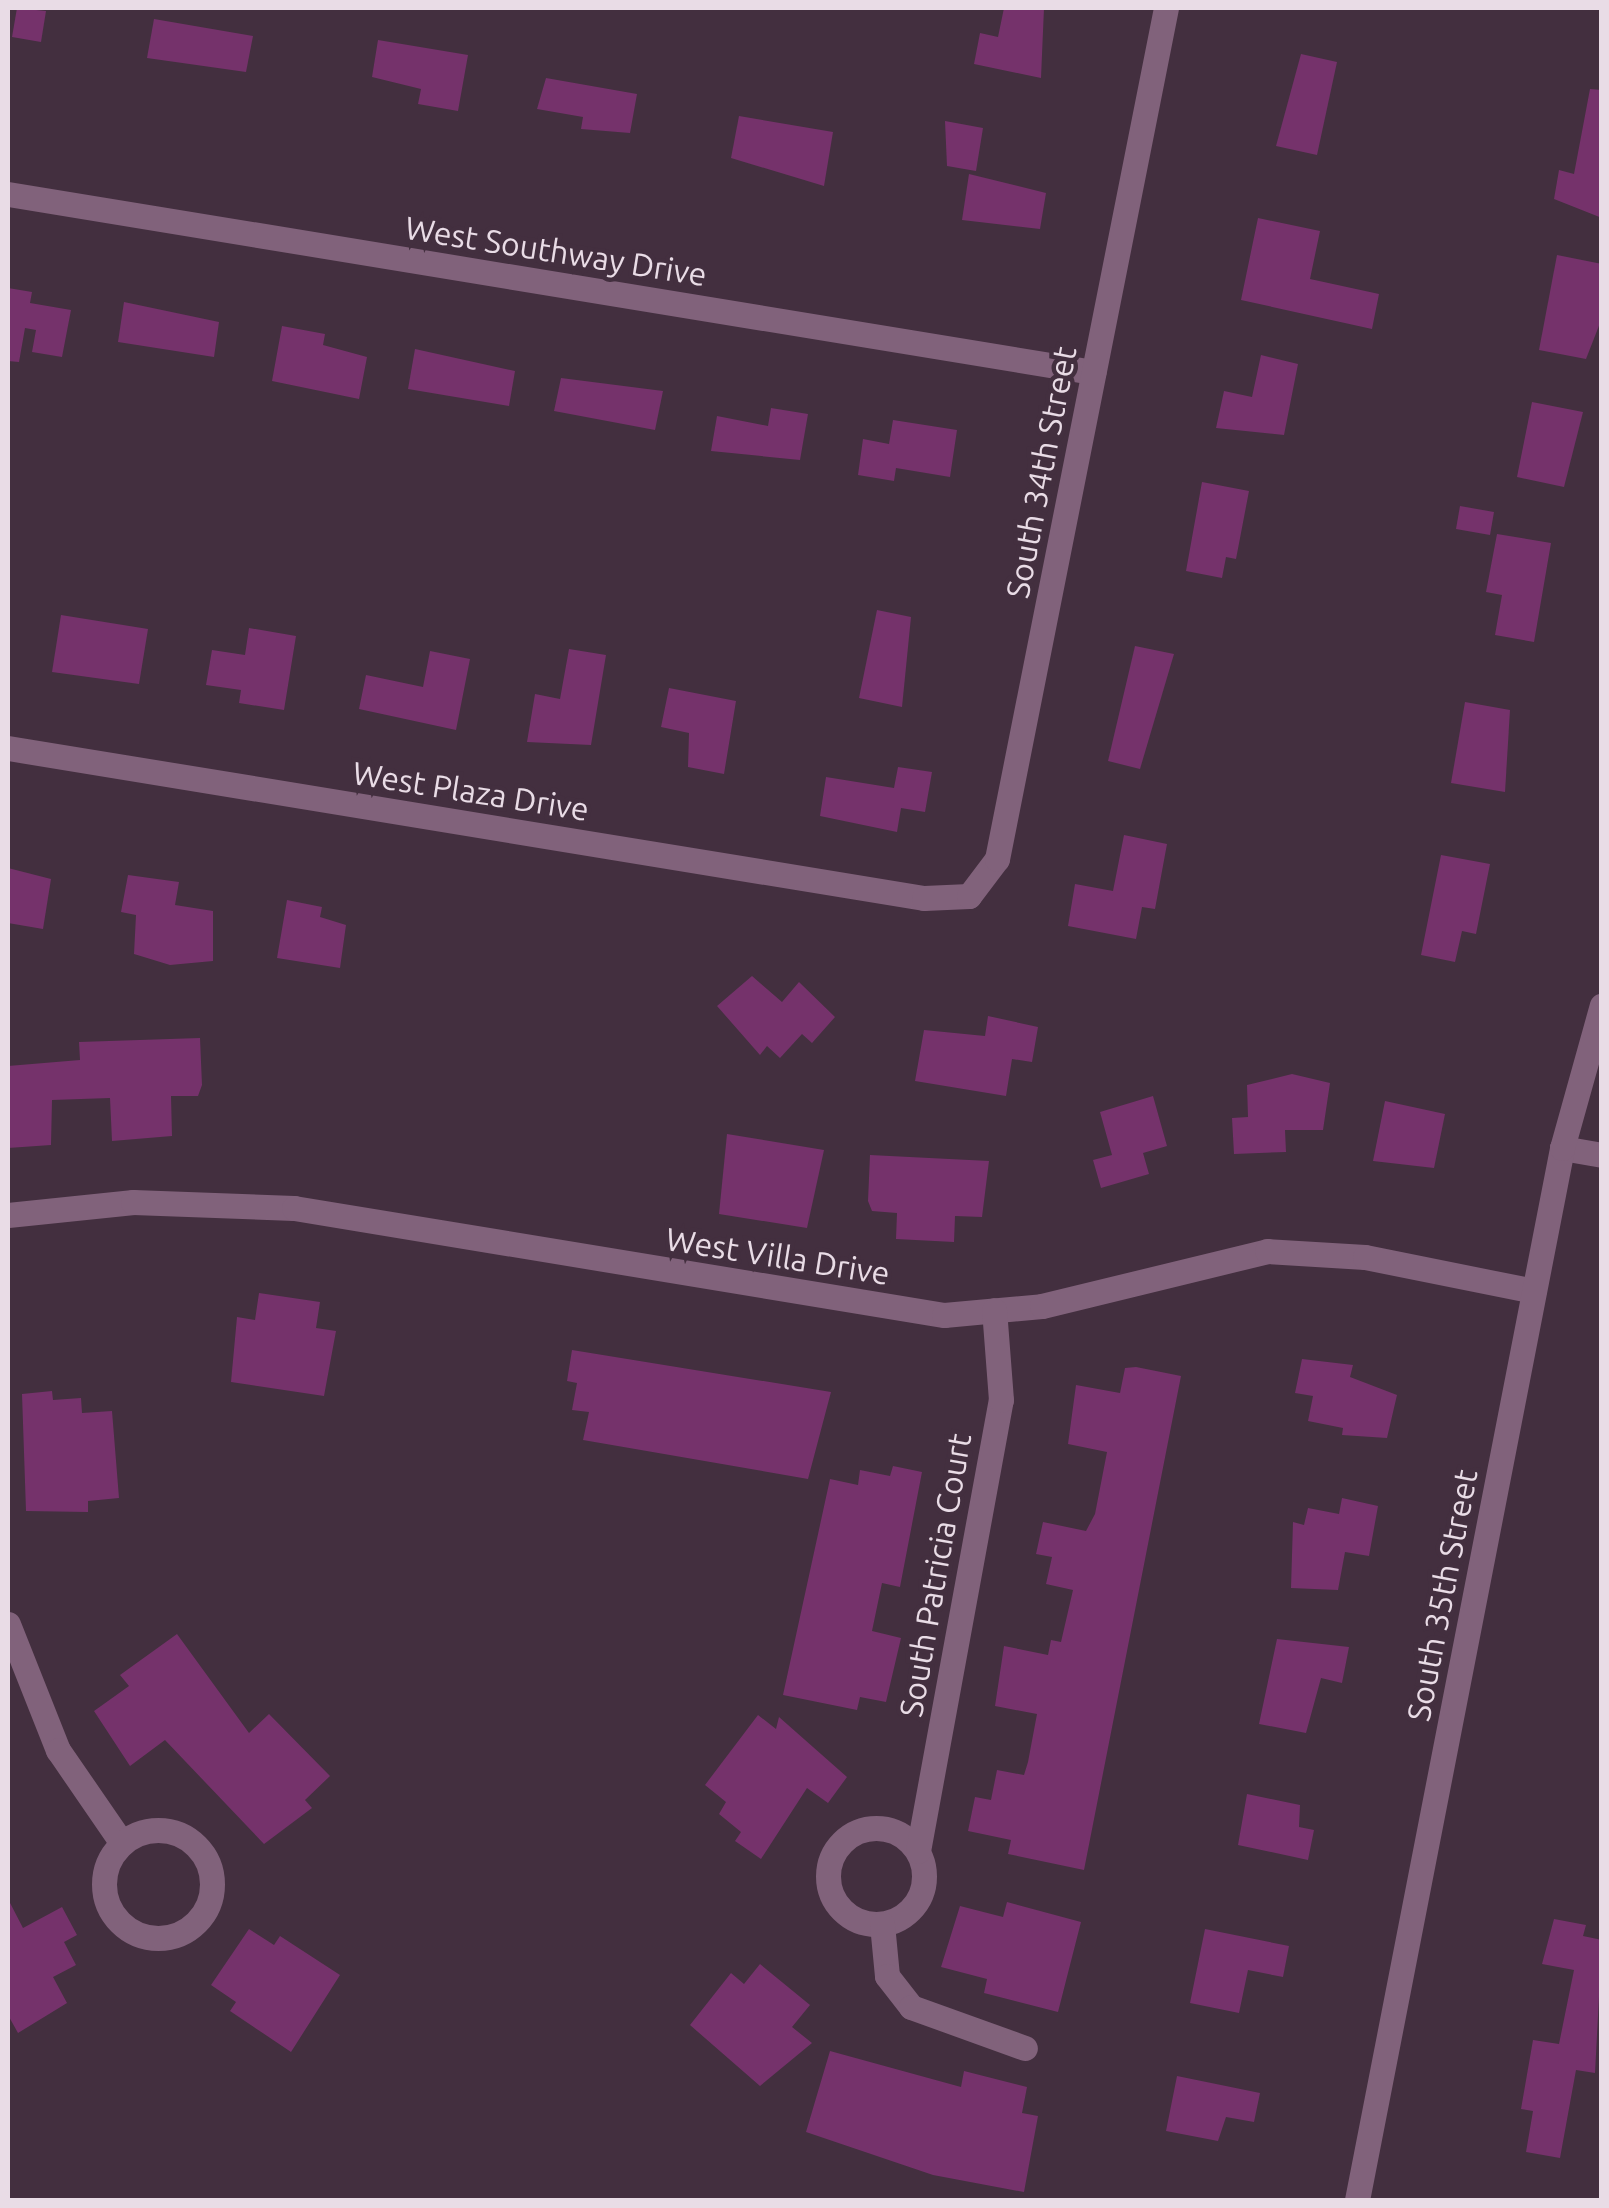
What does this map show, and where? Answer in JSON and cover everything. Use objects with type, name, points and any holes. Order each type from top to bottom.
[{"type":"street","name":"South 34th Street","points":[[924,898],[969,896],[998,859],[1166,8]]},
{"type":"street","name":"West Southway Drive","points":[[8,194],[1093,372]]},
{"type":"street","name":"West Plaza Drive","points":[[8,748],[924,898]]},
{"type":"street","name":"South 35th Street","points":[[1357,2200],[1562,1148],[1602,1005]]},
{"type":"street","points":[[1562,1148],[1602,1155]]},
{"type":"street","name":"West Villa Drive","points":[[8,1215],[133,1202],[294,1208],[944,1315],[994,1310],[1267,1251],[1364,1257],[1534,1291]]},
{"type":"street","name":"South Patricia Court","points":[[882,1924],[919,1897],[918,1851],[1000,1400],[994,1310]]},
{"type":"street","points":[[8,1624],[58,1750],[122,1843]]},
{"type":"street","points":[[154,1829],[201,1850],[210,1900],[189,1928],[162,1938],[120,1923],[104,1882],[122,1843],[154,1829]]},
{"type":"street","points":[[918,1851],[894,1831],[862,1829],[830,1862],[839,1906],[882,1924],[887,1976],[911,2007],[1025,2048]]},
{"type":"building","points":[[17,8],[46,11],[41,42],[12,37]]},
{"type":"building","points":[[1004,8],[1044,8],[1041,78],[974,64],[980,33],[998,37]]},
{"type":"building","points":[[154,19],[253,36],[246,72],[147,58]]},
{"type":"building","points":[[378,40],[468,55],[458,111],[418,104],[421,89],[372,77]]},
{"type":"building","points":[[1301,54],[1337,62],[1317,155],[1276,146]]},
{"type":"building","points":[[546,78],[637,94],[630,133],[581,129],[583,117],[537,109]]},
{"type":"building","points":[[1590,89],[1602,90],[1602,218],[1554,199],[1559,170],[1574,174]]},
{"type":"building","points":[[739,116],[833,132],[824,186],[731,158]]},
{"type":"building","points":[[945,121],[983,128],[976,171],[947,166]]},
{"type":"building","points":[[969,174],[1046,193],[1040,229],[962,220]]},
{"type":"building","points":[[1258,218],[1320,231],[1310,279],[1379,294],[1372,329],[1241,300]]},
{"type":"building","points":[[1557,255],[1602,264],[1602,318],[1586,359],[1539,350]]},
{"type":"building","points":[[8,288],[32,292],[30,303],[71,310],[62,357],[32,352],[36,330],[25,328],[19,362],[8,361]]},
{"type":"building","points":[[124,302],[219,322],[214,357],[118,342]]},
{"type":"building","points":[[282,326],[325,334],[323,345],[367,357],[359,399],[272,381]]},
{"type":"building","points":[[415,349],[515,371],[509,406],[408,389]]},
{"type":"building","points":[[1261,355],[1298,364],[1284,435],[1216,428],[1224,391],[1252,397]]},
{"type":"building","points":[[561,378],[663,391],[655,430],[554,411]]},
{"type":"building","points":[[1532,402],[1583,412],[1564,487],[1517,477]]},
{"type":"building","points":[[771,408],[808,414],[800,460],[711,451],[717,416],[768,426]]},
{"type":"building","points":[[893,420],[957,430],[950,477],[896,468],[894,481],[858,475],[863,439],[889,444]]},
{"type":"building","points":[[1202,482],[1249,491],[1236,559],[1226,557],[1222,578],[1186,571]]},
{"type":"building","points":[[1460,506],[1494,512],[1490,535],[1456,529]]},
{"type":"building","points":[[1497,534],[1551,543],[1534,642],[1495,635],[1502,595],[1486,592]]},
{"type":"building","points":[[877,610],[911,617],[902,707],[859,698]]},
{"type":"building","points":[[61,615],[148,629],[139,684],[52,672]]},
{"type":"building","points":[[249,628],[296,636],[284,710],[239,703],[241,690],[206,685],[212,650],[245,655]]},
{"type":"building","points":[[1135,646],[1174,654],[1140,769],[1108,761]]},
{"type":"building","points":[[569,649],[606,655],[591,745],[527,742],[535,694],[560,699]]},
{"type":"building","points":[[430,651],[470,659],[456,730],[359,709],[366,675],[423,687]]},
{"type":"building","points":[[669,688],[736,701],[724,774],[688,767],[689,733],[661,727]]},
{"type":"building","points":[[1465,702],[1510,710],[1505,792],[1451,783]]},
{"type":"building","points":[[898,767],[932,772],[925,812],[901,808],[897,832],[820,816],[826,777],[894,788]]},
{"type":"building","points":[[1124,835],[1167,844],[1155,909],[1142,907],[1136,939],[1068,926],[1075,884],[1113,891]]},
{"type":"building","points":[[1441,855],[1490,864],[1476,934],[1462,931],[1455,962],[1421,955]]},
{"type":"building","points":[[8,868],[51,879],[43,929],[8,923]]},
{"type":"building","points":[[128,875],[179,882],[175,905],[213,911],[213,961],[170,965],[134,954],[136,915],[121,912]]},
{"type":"building","points":[[287,900],[322,907],[320,917],[346,925],[340,968],[277,958]]},
{"type":"building","points":[[752,976],[782,1002],[799,982],[835,1017],[812,1043],[802,1034],[780,1058],[767,1046],[760,1055],[717,1006]]},
{"type":"building","points":[[988,1016],[1038,1027],[1032,1062],[1012,1059],[1006,1096],[915,1081],[924,1030],[985,1036]]},
{"type":"building","points":[[200,1038],[202,1085],[198,1096],[171,1096],[172,1136],[112,1141],[110,1098],[52,1100],[51,1145],[8,1148],[8,1066],[80,1060],[79,1042]]},
{"type":"building","points":[[1292,1074],[1330,1083],[1323,1130],[1285,1130],[1286,1152],[1234,1154],[1232,1118],[1248,1117],[1247,1085]]},
{"type":"building","points":[[1153,1096],[1167,1146],[1143,1153],[1149,1174],[1101,1188],[1093,1160],[1112,1155],[1100,1112]]},
{"type":"building","points":[[1385,1101],[1445,1114],[1434,1168],[1373,1161]]},
{"type":"building","points":[[727,1134],[824,1150],[807,1228],[719,1214]]},
{"type":"building","points":[[870,1155],[989,1161],[982,1217],[955,1216],[954,1242],[896,1239],[897,1213],[872,1211],[868,1201]]},
{"type":"building","points":[[259,1293],[320,1302],[316,1328],[336,1331],[324,1396],[231,1382],[237,1317],[255,1320]]},
{"type":"building","points":[[572,1350],[831,1392],[808,1479],[583,1440],[589,1412],[572,1410],[577,1383],[567,1381]]},
{"type":"building","points":[[1302,1359],[1353,1365],[1350,1377],[1397,1395],[1387,1438],[1342,1435],[1343,1428],[1308,1421],[1313,1396],[1295,1393]]},
{"type":"building","points":[[1125,1368],[1181,1376],[1084,1870],[1008,1854],[1011,1840],[968,1831],[975,1797],[991,1800],[997,1770],[1024,1775],[1028,1762],[1037,1714],[995,1706],[1004,1646],[1048,1655],[1051,1640],[1061,1642],[1073,1590],[1046,1584],[1052,1557],[1036,1554],[1043,1522],[1086,1531],[1095,1514],[1107,1452],[1068,1444],[1076,1385],[1120,1393]]},
{"type":"building","points":[[52,1391],[53,1400],[81,1398],[82,1413],[112,1411],[119,1498],[88,1501],[88,1512],[26,1511],[22,1394]]},
{"type":"building","points":[[893,1466],[922,1472],[900,1587],[882,1583],[872,1631],[901,1638],[886,1702],[860,1697],[857,1710],[783,1695],[830,1479],[858,1485],[860,1470],[890,1476]]},
{"type":"building","points":[[1342,1498],[1378,1506],[1369,1556],[1345,1552],[1338,1590],[1291,1588],[1293,1522],[1304,1525],[1308,1508],[1339,1514]]},
{"type":"building","points":[[177,1634],[249,1733],[269,1714],[330,1776],[305,1800],[312,1808],[264,1844],[165,1740],[130,1766],[94,1711],[129,1686],[120,1675]]},
{"type":"building","points":[[1277,1639],[1349,1647],[1342,1683],[1321,1678],[1306,1733],[1259,1724]]},
{"type":"building","points":[[758,1715],[776,1729],[779,1717],[847,1777],[828,1803],[807,1788],[761,1859],[735,1841],[741,1832],[719,1814],[726,1802],[705,1785]]},
{"type":"building","points":[[1247,1794],[1300,1805],[1299,1827],[1314,1830],[1308,1860],[1238,1845]]},
{"type":"building","points":[[8,1899],[23,1928],[62,1907],[77,1935],[64,1942],[76,1965],[53,1977],[67,2003],[18,2033],[8,2015]]},
{"type":"building","points":[[1007,1902],[1081,1922],[1058,2012],[984,1993],[987,1979],[941,1967],[960,1906],[1003,1917]]},
{"type":"building","points":[[1554,1919],[1586,1925],[1583,1936],[1602,1940],[1595,2073],[1576,2070],[1560,2158],[1526,2152],[1533,2111],[1521,2109],[1533,2040],[1559,2044],[1574,1970],[1542,1964]]},
{"type":"building","points":[[249,1929],[274,1945],[280,1936],[340,1975],[291,2052],[230,2011],[236,2002],[211,1985]]},
{"type":"building","points":[[1205,1929],[1289,1946],[1283,1977],[1248,1970],[1239,2013],[1190,2003]]},
{"type":"building","points":[[760,1964],[810,2005],[792,2027],[812,2043],[760,2086],[690,2025],[731,1973],[744,1984]]},
{"type":"building","points":[[830,2051],[961,2087],[964,2071],[1027,2087],[1022,2113],[1038,2116],[1024,2192],[933,2175],[806,2132]]},
{"type":"building","points":[[1177,2076],[1260,2093],[1254,2122],[1226,2117],[1218,2141],[1166,2131]]}]
